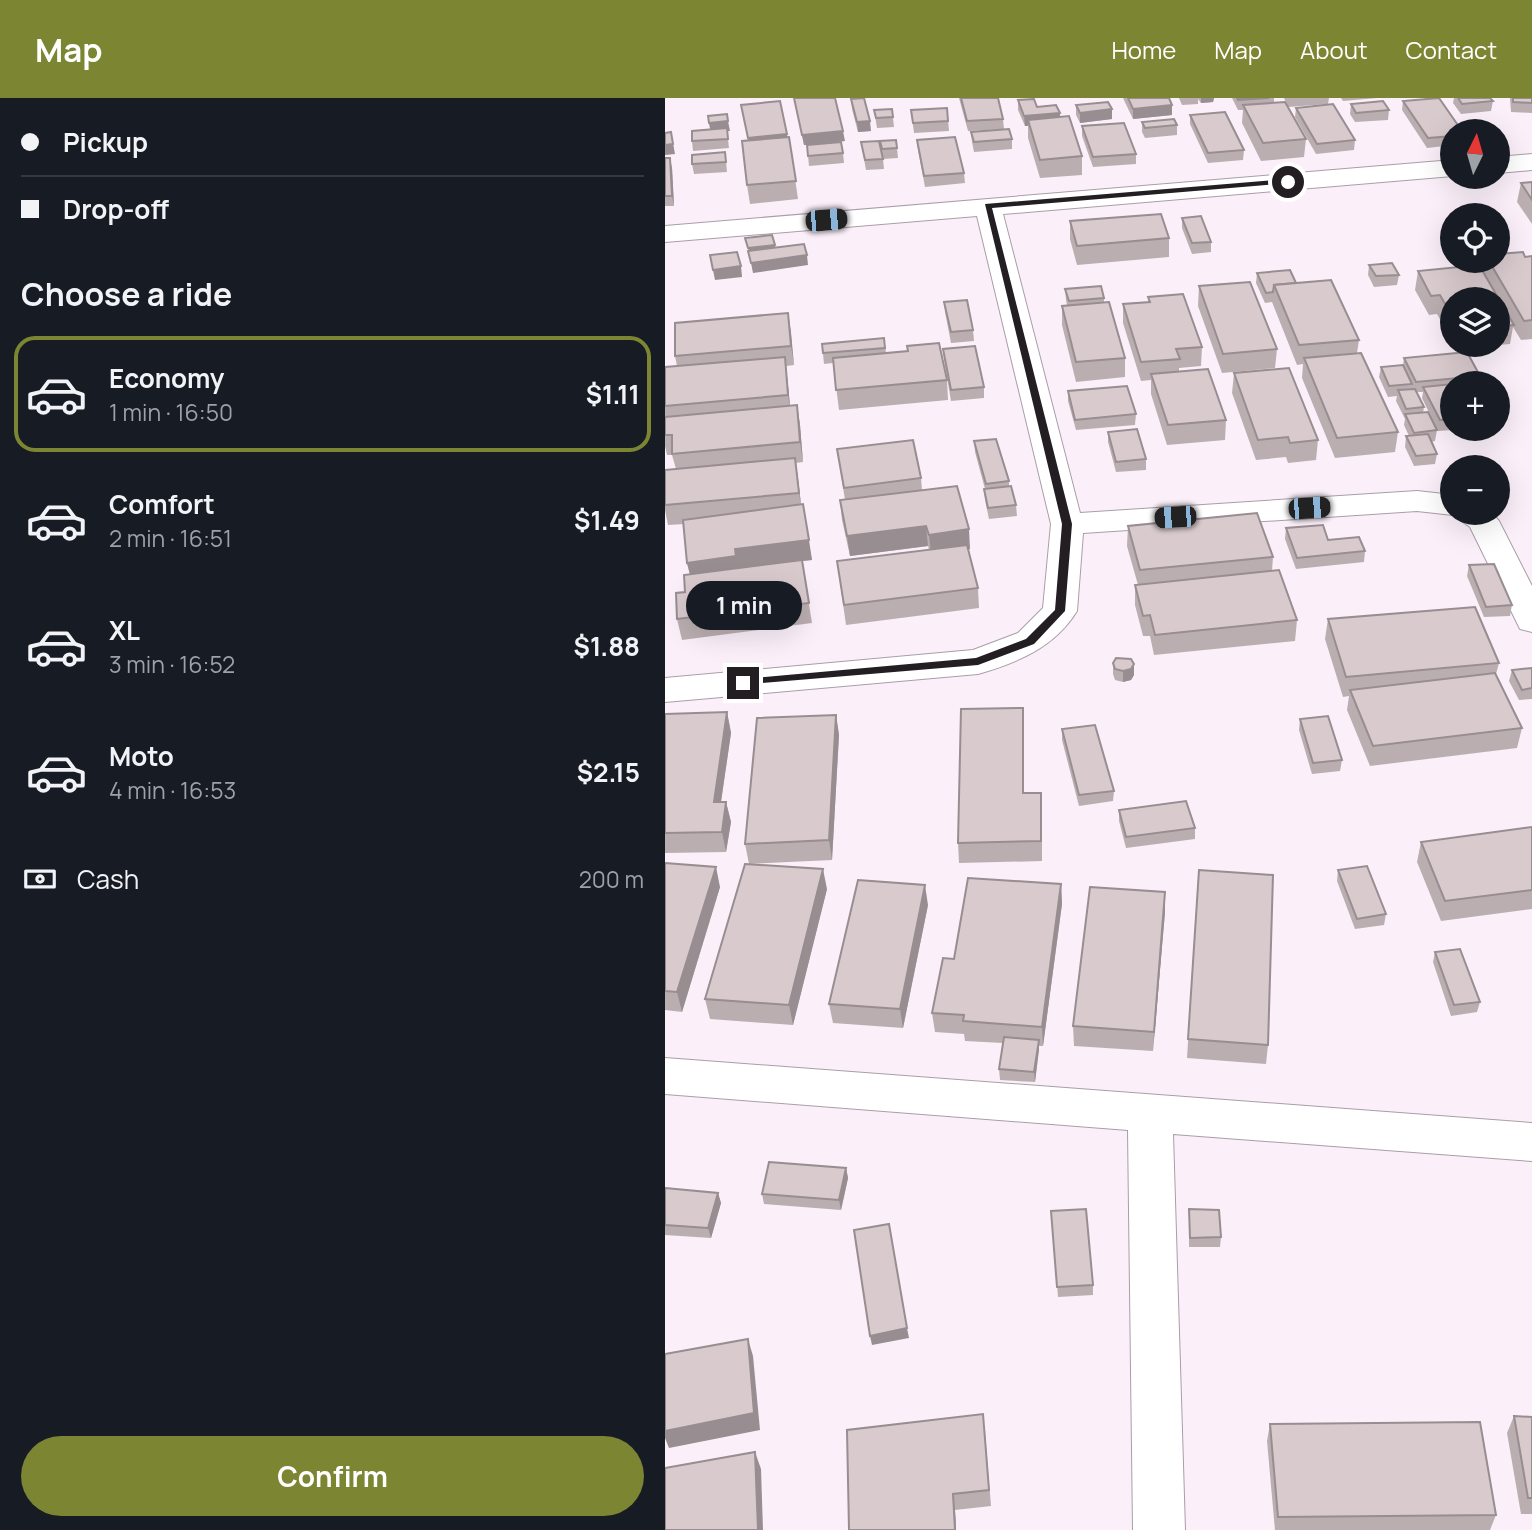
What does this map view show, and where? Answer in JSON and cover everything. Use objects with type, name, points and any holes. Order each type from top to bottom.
[{"type":"street","points":[[1510,164],[1532,162]]},
{"type":"street","points":[[665,234],[1440,170]]},
{"type":"street","points":[[665,690],[978,662],[1030,641],[1060,611],[1067,524],[988,206]]},
{"type":"street","points":[[1067,524],[1417,501],[1440,504]]},
{"type":"street","points":[[1485,525],[1532,621]]},
{"type":"street","points":[[665,1076],[1532,1142]]},
{"type":"street","points":[[1150,1113],[1159,1530]]},
{"type":"building","points":[[794,98],[835,98],[843,131],[802,135]]},
{"type":"building","points":[[864,98],[870,121],[857,122],[851,99]]},
{"type":"building","points":[[961,98],[998,98],[1003,119],[967,121]]},
{"type":"building","points":[[1128,98],[1169,98],[1172,105],[1133,109]]},
{"type":"building","points":[[1237,98],[1269,98],[1238,100]]},
{"type":"building","points":[[1439,98],[1454,119],[1440,119],[1440,137],[1428,138],[1403,101]]},
{"type":"building","points":[[1458,98],[1490,98],[1493,101],[1462,104]]},
{"type":"building","points":[[1513,98],[1532,98],[1532,103],[1513,102]]},
{"type":"building","points":[[1034,99],[1037,107],[1056,105],[1060,113],[1024,116],[1018,100]]},
{"type":"building","points":[[780,101],[787,134],[748,138],[741,105]]},
{"type":"building","points":[[1383,101],[1389,110],[1356,113],[1351,104]]},
{"type":"building","points":[[1108,102],[1112,109],[1080,113],[1076,105]]},
{"type":"building","points":[[1285,102],[1306,139],[1263,143],[1243,105]]},
{"type":"building","points":[[1333,104],[1355,140],[1317,144],[1296,108]]},
{"type":"building","points":[[947,108],[948,121],[913,123],[911,110]]},
{"type":"building","points":[[892,109],[893,117],[876,118],[874,110]]},
{"type":"building","points":[[1225,112],[1244,150],[1208,153],[1190,115]]},
{"type":"building","points":[[727,114],[728,121],[709,123],[708,116]]},
{"type":"building","points":[[1069,116],[1082,156],[1040,160],[1028,120]]},
{"type":"building","points":[[1174,119],[1177,125],[1145,128],[1142,122]]},
{"type":"building","points":[[1124,123],[1136,154],[1093,157],[1082,126]]},
{"type":"building","points":[[727,128],[728,139],[692,141],[692,131]]},
{"type":"building","points":[[1009,129],[1012,139],[974,142],[971,132]]},
{"type":"building","points":[[671,132],[673,144],[665,145],[665,133]]},
{"type":"building","points":[[789,137],[796,181],[747,185],[742,141]]},
{"type":"building","points":[[955,137],[964,173],[924,176],[917,140]]},
{"type":"building","points":[[896,140],[897,148],[882,149],[880,141]]},
{"type":"building","points":[[879,141],[883,159],[865,160],[861,142]]},
{"type":"building","points":[[841,142],[843,153],[808,156],[807,145]]},
{"type":"building","points":[[725,152],[726,162],[692,164],[692,155]]},
{"type":"building","points":[[665,158],[670,158],[672,196],[665,196]]},
{"type":"building","points":[[1532,182],[1532,200],[1521,183]]},
{"type":"building","points":[[1161,214],[1169,238],[1077,246],[1070,221]]},
{"type":"building","points":[[1201,216],[1211,242],[1192,243],[1182,218]]},
{"type":"building","points":[[772,235],[775,245],[748,248],[745,238]]},
{"type":"building","points":[[804,244],[807,255],[751,263],[748,251]]},
{"type":"building","points":[[737,252],[741,266],[713,270],[710,255]]},
{"type":"building","points":[[1523,252],[1525,257],[1532,256],[1532,320],[1524,321],[1510,297],[1510,287],[1504,287],[1496,273],[1510,273],[1510,253]]},
{"type":"building","points":[[1392,263],[1399,275],[1376,276],[1369,265]]},
{"type":"building","points":[[1440,269],[1440,273],[1484,273],[1492,287],[1440,287],[1440,295],[1431,296],[1418,271]]},
{"type":"building","points":[[1290,270],[1296,283],[1274,285],[1273,292],[1266,293],[1257,273]]},
{"type":"building","points":[[1331,280],[1359,340],[1299,345],[1274,285]]},
{"type":"building","points":[[1250,282],[1277,349],[1223,354],[1199,286]]},
{"type":"building","points":[[1101,286],[1104,298],[1069,301],[1065,289]]},
{"type":"building","points":[[1183,294],[1202,347],[1176,349],[1180,359],[1141,362],[1123,304],[1150,302],[1148,297]]},
{"type":"building","points":[[967,300],[973,330],[951,332],[944,302]]},
{"type":"building","points":[[1109,302],[1125,358],[1076,362],[1062,306]]},
{"type":"building","points":[[788,313],[791,346],[675,356],[675,323]]},
{"type":"building","points":[[884,338],[885,348],[823,353],[822,344]]},
{"type":"building","points":[[939,343],[947,380],[836,390],[833,358],[908,351],[907,346]]},
{"type":"building","points":[[975,346],[984,387],[951,390],[943,349]]},
{"type":"building","points":[[1361,353],[1398,432],[1337,438],[1304,358]]},
{"type":"building","points":[[1440,355],[1440,357],[1470,357],[1477,371],[1440,371],[1440,380],[1416,382],[1404,358]]},
{"type":"building","points":[[785,357],[788,395],[665,406],[665,367]]},
{"type":"building","points":[[1403,365],[1412,384],[1389,386],[1381,367]]},
{"type":"building","points":[[1289,368],[1318,440],[1290,443],[1288,437],[1258,440],[1234,373]]},
{"type":"building","points":[[1208,369],[1226,420],[1168,425],[1151,374]]},
{"type":"building","points":[[1440,385],[1440,420],[1423,387]]},
{"type":"building","points":[[1127,386],[1136,414],[1075,420],[1068,391]]},
{"type":"building","points":[[1415,389],[1424,407],[1406,409],[1398,390]]},
{"type":"building","points":[[797,405],[800,442],[672,454],[672,435],[665,435],[665,417]]},
{"type":"building","points":[[1428,412],[1437,430],[1414,433],[1405,414]]},
{"type":"building","points":[[1137,429],[1146,459],[1116,462],[1108,432]]},
{"type":"building","points":[[1428,434],[1437,454],[1416,456],[1406,436]]},
{"type":"building","points":[[996,439],[1009,481],[986,484],[974,441]]},
{"type":"building","points":[[913,440],[921,478],[844,488],[837,449]]},
{"type":"building","points":[[795,458],[799,493],[665,505],[665,470]]},
{"type":"building","points":[[957,486],[969,529],[929,535],[926,526],[847,536],[840,500]]},
{"type":"building","points":[[1011,486],[1016,505],[988,508],[984,489]]},
{"type":"building","points":[[803,504],[809,540],[735,549],[736,556],[687,563],[683,520]]},
{"type":"building","points":[[1257,513],[1273,557],[1140,570],[1128,526]]},
{"type":"building","points":[[1323,525],[1328,540],[1359,537],[1365,551],[1297,558],[1286,528]]},
{"type":"building","points":[[967,545],[978,588],[844,605],[837,561]]},
{"type":"building","points":[[802,560],[809,603],[677,619],[676,593],[685,592],[684,575]]},
{"type":"building","points":[[1494,564],[1512,605],[1486,607],[1469,565]]},
{"type":"building","points":[[1279,570],[1297,620],[1155,635],[1150,615],[1143,616],[1135,585]]},
{"type":"building","points":[[1475,607],[1499,663],[1346,677],[1328,619]]},
{"type":"building","points":[[1116,658],[1131,659],[1134,664],[1131,669],[1115,669],[1113,663]]},
{"type":"building","points":[[1532,668],[1532,688],[1522,690],[1512,670]]},
{"type":"building","points":[[1495,673],[1522,728],[1373,746],[1350,690]]},
{"type":"building","points":[[1023,708],[1023,793],[1041,793],[1041,841],[958,843],[961,709]]},
{"type":"building","points":[[727,712],[714,802],[726,802],[722,832],[665,833],[665,714]]},
{"type":"building","points":[[836,715],[829,840],[745,844],[757,718]]},
{"type":"building","points":[[1328,716],[1342,760],[1313,763],[1300,719]]},
{"type":"building","points":[[1095,725],[1114,791],[1079,795],[1062,729]]},
{"type":"building","points":[[1186,801],[1195,828],[1126,837],[1119,810]]},
{"type":"building","points":[[1532,827],[1532,890],[1445,901],[1421,842]]},
{"type":"building","points":[[665,863],[716,867],[677,992],[665,991]]},
{"type":"building","points":[[745,864],[823,869],[789,1005],[705,999]]},
{"type":"building","points":[[1367,866],[1386,914],[1357,919],[1338,870]]},
{"type":"building","points":[[1199,870],[1273,875],[1268,1045],[1188,1039]]},
{"type":"building","points":[[968,878],[1061,884],[1042,1027],[963,1021],[964,1015],[932,1013],[943,958],[954,959]]},
{"type":"building","points":[[858,880],[925,885],[900,1009],[829,1004]]},
{"type":"building","points":[[1090,887],[1165,892],[1154,1032],[1073,1026]]},
{"type":"building","points":[[1460,949],[1480,1002],[1454,1005],[1435,952]]},
{"type":"building","points":[[1004,1037],[1039,1040],[1034,1072],[999,1069]]},
{"type":"building","points":[[769,1162],[846,1168],[839,1200],[762,1194]]},
{"type":"building","points":[[665,1188],[718,1193],[708,1228],[665,1225]]},
{"type":"building","points":[[1086,1209],[1093,1285],[1057,1287],[1051,1211]]},
{"type":"building","points":[[1189,1209],[1219,1210],[1221,1237],[1190,1238]]},
{"type":"building","points":[[889,1224],[907,1328],[870,1336],[854,1230]]},
{"type":"building","points":[[748,1339],[754,1413],[665,1431],[665,1354]]},
{"type":"building","points":[[983,1414],[989,1490],[953,1494],[955,1530],[849,1530],[847,1430]]},
{"type":"building","points":[[1514,1416],[1532,1417],[1532,1498],[1528,1498]]},
{"type":"building","points":[[1480,1422],[1496,1515],[1278,1517],[1270,1424]]},
{"type":"building","points":[[755,1452],[758,1530],[665,1530],[665,1468]]},
{"type":"route","points":[[743,683],[978,662],[1030,641],[1060,611],[1067,524],[988,206],[1288,182]]}]
